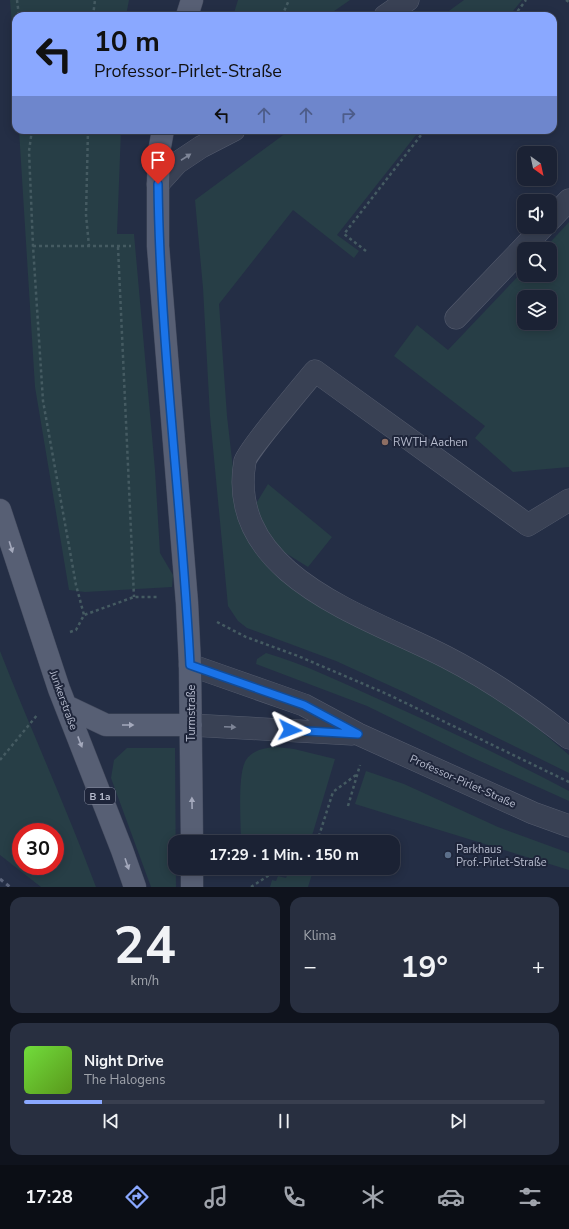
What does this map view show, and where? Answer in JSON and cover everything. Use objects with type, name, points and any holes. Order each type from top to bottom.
[{"type":"main road","points":[[188,12],[192,0]]},
{"type":"main road","name":"Turmstraße","points":[[162,134],[159,152],[158,246],[187,603],[190,665],[192,835]]},
{"type":"main road","name":"Junkerstraße","points":[[0,510],[43,642],[135,887]]},
{"type":"main road","points":[[66,706],[106,725],[191,725]]},
{"type":"main road","points":[[192,875],[192,887]]},
{"type":"street","points":[[391,12],[408,0]]},
{"type":"street","points":[[158,184],[177,163],[201,147],[226,134]]},
{"type":"street","points":[[557,213],[569,200]]},
{"type":"street","points":[[456,318],[536,234]]},
{"type":"street","points":[[569,500],[528,525],[315,371],[245,460],[243,500],[257,536],[281,566],[328,601],[460,665],[506,693],[569,738]]},
{"type":"street","name":"Professor-Pirlet-Straße","points":[[190,665],[304,705],[364,736],[534,813],[569,826]]},
{"type":"street","name":"Professor-Pirlet-Straße","points":[[191,725],[364,736]]},
{"type":"path","points":[[18,0],[19,12]]},
{"type":"path","points":[[94,12],[95,0]]},
{"type":"path","points":[[284,12],[289,0]]},
{"type":"path","points":[[517,12],[526,0]]},
{"type":"path","points":[[31,134],[29,151],[33,246],[43,401],[76,585],[84,615]]},
{"type":"path","points":[[88,134],[86,215],[88,246]]},
{"type":"path","points":[[366,252],[344,234],[422,134]]},
{"type":"path","points":[[33,246],[158,246]]},
{"type":"path","points":[[118,247],[134,597]]},
{"type":"path","points":[[43,642],[76,630],[84,615],[134,597],[172,597],[187,603],[226,627],[387,694],[569,782]]},
{"type":"path","points":[[0,760],[31,722]]},
{"type":"path","points":[[348,806],[364,736]]},
{"type":"path","points":[[319,835],[333,792],[356,775]]},
{"type":"path","points":[[251,887],[269,875]]},
{"type":"shaded area","points":[[10,0],[129,0],[127,12],[12,12],[12,27]]},
{"type":"shaded area","points":[[238,0],[350,0],[333,12],[234,12]]},
{"type":"shaded area","points":[[464,0],[522,0],[512,12],[448,12]]},
{"type":"shaded area","points":[[19,134],[121,134],[117,234],[134,234],[155,470],[160,553],[173,575],[172,587],[85,592],[69,590],[35,387]]},
{"type":"shaded area","points":[[285,134],[417,134],[337,235],[359,251],[354,258],[293,210],[219,304],[227,416],[238,512],[271,569],[308,599],[502,698],[569,755],[569,773],[406,693],[336,661],[247,628],[238,621],[228,606],[210,416],[203,288],[195,200]]},
{"type":"shaded area","points":[[569,222],[569,467],[513,472],[475,438],[485,426],[394,356],[417,325],[448,350],[517,277],[517,282],[557,282],[557,242],[550,242]]},
{"type":"shaded area","points":[[268,484],[332,537],[308,567],[276,547],[254,507]]},
{"type":"shaded area","points":[[0,651],[73,827],[96,887],[41,887],[26,875],[64,875],[64,823],[12,823],[12,864],[0,855]]},
{"type":"shaded area","points":[[266,653],[294,662],[336,680],[498,755],[569,791],[569,801],[471,757],[367,706],[256,664],[257,659]]},
{"type":"shaded area","points":[[276,747],[294,749],[335,759],[312,835],[241,835],[240,787],[243,767],[246,760],[252,754],[263,749]]},
{"type":"shaded area","points":[[127,748],[175,748],[176,835],[168,835],[168,875],[176,875],[176,887],[151,887],[111,778],[114,760]]},
{"type":"shaded area","points":[[366,771],[404,784],[498,827],[569,853],[569,870],[355,804]]},
{"type":"shaded area","points":[[287,875],[312,875],[308,887],[270,887],[272,880],[276,881],[278,876],[286,878]]},
{"type":"railway","points":[[0,879],[10,887]]},
{"type":"place","name":"RWTH Aachen","points":[[385,442]]},
{"type":"place","name":"Parkhaus Prof.-Pirlet-Straße","points":[[448,855]]},
{"type":"route","points":[[158,184],[158,246],[187,603],[190,665],[304,705],[358,734],[290,730]]}]
